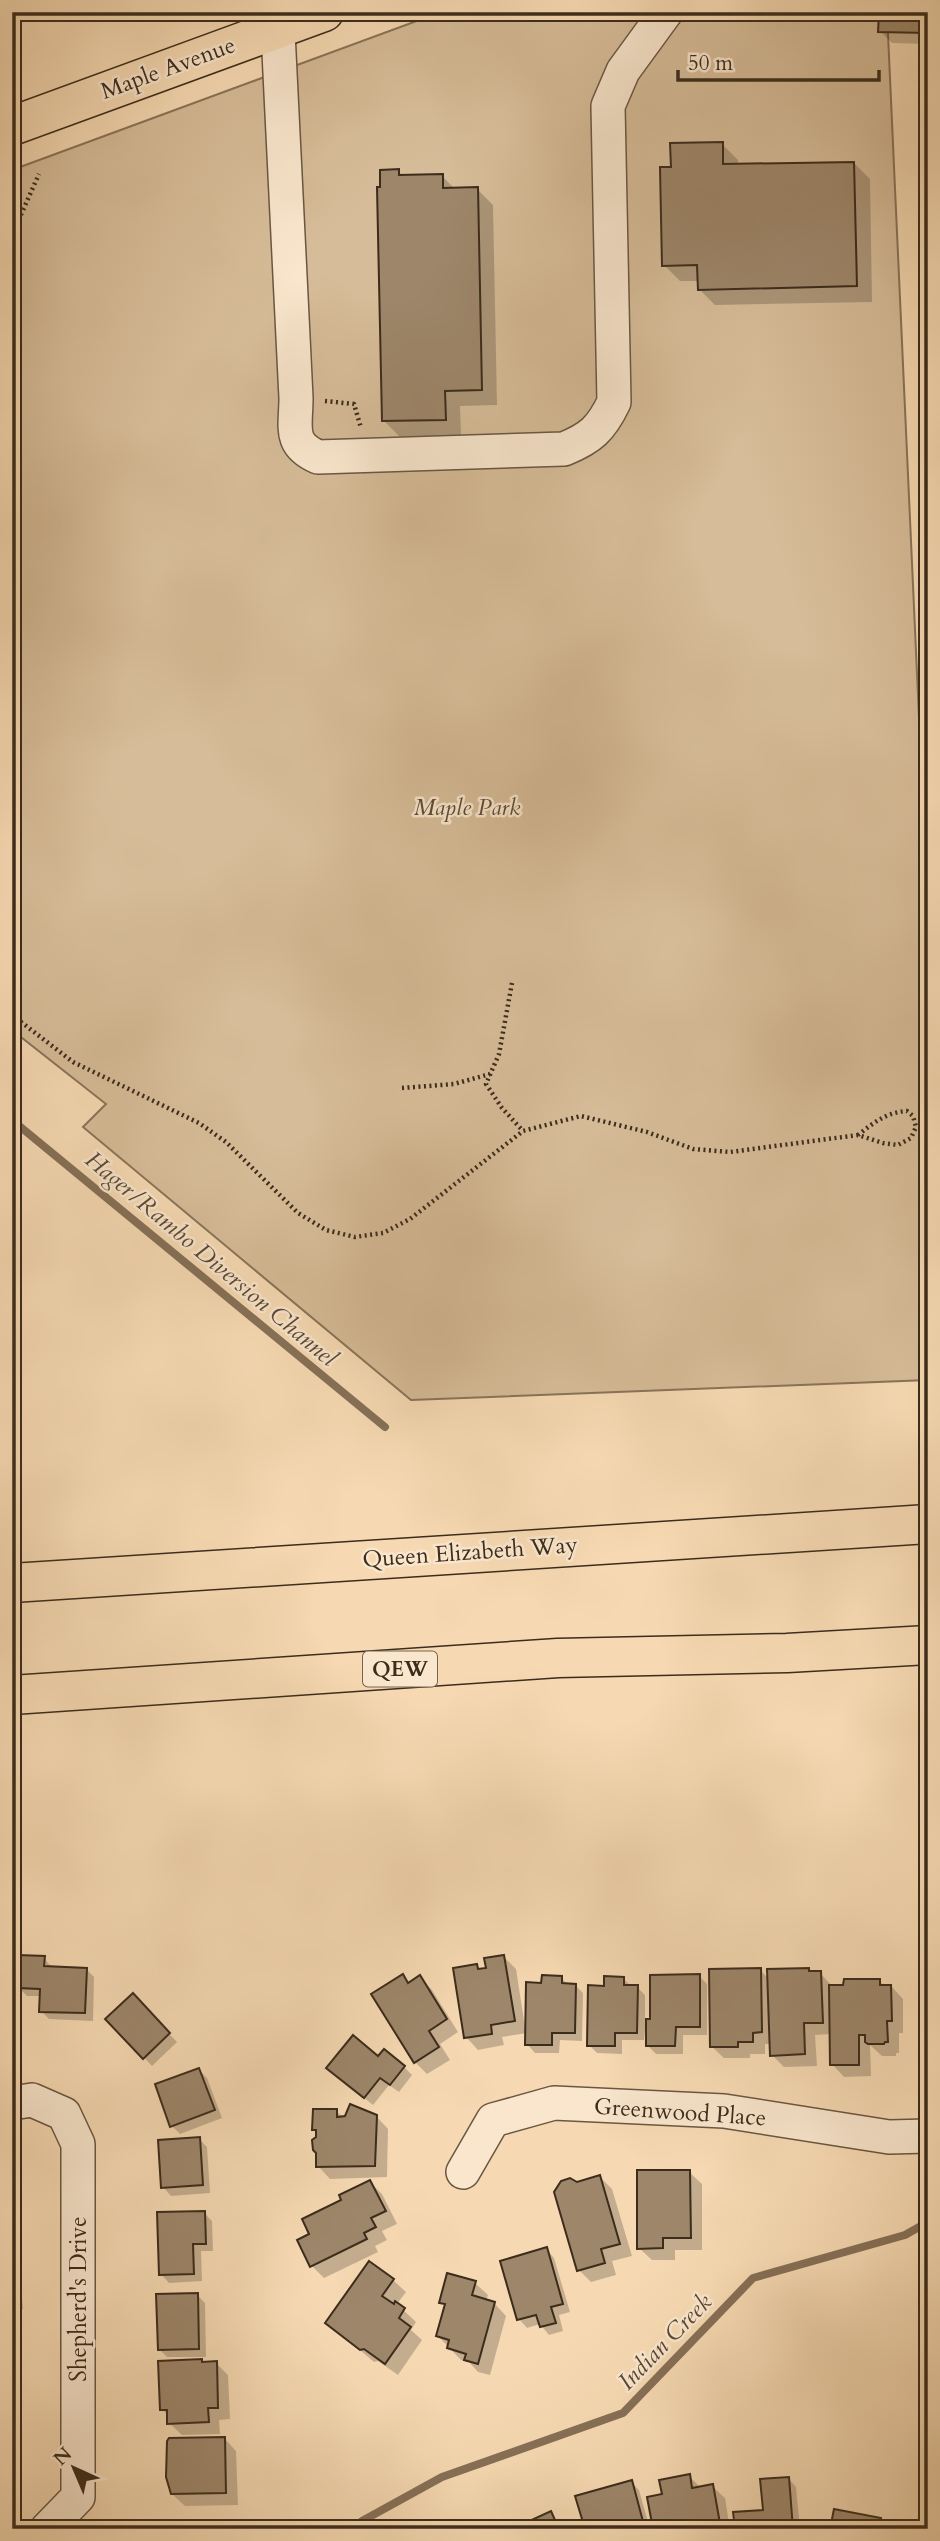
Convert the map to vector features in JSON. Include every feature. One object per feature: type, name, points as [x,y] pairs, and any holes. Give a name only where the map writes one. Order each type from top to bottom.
[{"type":"main road","name":"Maple Avenue","points":[[12,125],[277,20],[324,12]]},
{"type":"main road","name":"Queen Elizabeth Way","points":[[12,1583],[928,1524]]},
{"type":"main road","name":"QEW","points":[[12,1695],[558,1658],[787,1653],[928,1645]]},
{"type":"street","points":[[277,20],[296,438],[303,450],[318,457],[564,449],[589,439],[606,420],[614,402],[608,106],[623,71],[666,12]]},
{"type":"street","name":"Shepherd's Drive","points":[[12,2103],[32,2101],[64,2114],[78,2144],[78,2497],[47,2529]]},
{"type":"street","name":"Greenwood Place","points":[[463,2172],[493,2120],[554,2103],[724,2111],[890,2137],[928,2136]]},
{"type":"path","points":[[12,235],[39,174]]},
{"type":"path","points":[[296,398],[354,404],[366,456]]},
{"type":"path","points":[[512,983],[499,1054],[486,1084],[502,1108],[523,1131]]},
{"type":"path","points":[[12,1015],[74,1062],[208,1130],[226,1142],[298,1213],[326,1230],[355,1237],[383,1233],[410,1220],[523,1131],[581,1116],[648,1132],[693,1149],[730,1152],[858,1135],[898,1145],[911,1138],[916,1127],[913,1116],[907,1111],[896,1111],[858,1135]]},
{"type":"path","points":[[402,1088],[454,1084],[490,1074]]},
{"type":"green space","name":"Maple Park","points":[[441,12],[887,12],[928,916],[928,1380],[411,1400],[83,1127],[106,1104],[12,1030],[12,170]]},
{"type":"building","points":[[879,12],[928,12],[928,33],[878,32]]},
{"type":"building","points":[[723,142],[723,164],[854,162],[857,286],[698,290],[697,265],[662,266],[660,167],[671,167],[670,143]]},
{"type":"building","points":[[399,169],[399,175],[443,174],[443,188],[478,187],[482,390],[445,391],[446,420],[382,421],[377,187],[380,187],[380,170]]},
{"type":"building","points":[[18,1955],[45,1956],[44,1966],[87,1968],[85,2013],[39,2012],[40,1989],[17,1988]]},
{"type":"building","points":[[504,1955],[515,2021],[491,2025],[492,2034],[464,2038],[453,1968],[477,1964],[478,1969],[486,1968],[484,1958]]},
{"type":"building","points":[[761,1968],[762,2032],[753,2033],[753,2042],[738,2042],[738,2047],[710,2047],[709,1969]]},
{"type":"building","points":[[809,1968],[809,1971],[821,1971],[823,2023],[804,2023],[805,2054],[770,2056],[767,1969]]},
{"type":"building","points":[[403,1974],[408,1983],[420,1975],[447,2019],[429,2031],[439,2047],[414,2063],[371,1994]]},
{"type":"building","points":[[700,1974],[700,2027],[676,2027],[675,2046],[646,2046],[646,2019],[650,2019],[650,1975]]},
{"type":"building","points":[[542,1975],[562,1976],[562,1983],[576,1984],[575,2033],[552,2033],[552,2045],[525,2045],[526,1982],[541,1983]]},
{"type":"building","points":[[604,1976],[624,1977],[624,1985],[638,1985],[637,2033],[615,2033],[615,2046],[587,2046],[588,1985],[604,1986]]},
{"type":"building","points":[[844,1979],[880,1979],[880,1985],[891,1985],[892,2021],[887,2021],[888,2042],[868,2044],[865,2042],[865,2035],[859,2035],[859,2065],[830,2065],[829,1985],[843,1985]]},
{"type":"building","points":[[133,1993],[170,2033],[143,2059],[105,2019]]},
{"type":"building","points":[[353,2035],[378,2056],[384,2049],[405,2066],[390,2085],[380,2078],[364,2098],[326,2068]]},
{"type":"building","points":[[199,2068],[215,2110],[170,2127],[155,2084]]},
{"type":"building","points":[[350,2104],[377,2115],[375,2166],[316,2167],[312,2140],[316,2137],[316,2130],[312,2130],[313,2109],[337,2109],[337,2117],[345,2116]]},
{"type":"building","points":[[200,2137],[203,2185],[161,2188],[158,2140]]},
{"type":"building","points":[[637,2170],[690,2170],[691,2238],[663,2238],[663,2248],[637,2249]]},
{"type":"building","points":[[600,2175],[620,2244],[601,2249],[605,2263],[577,2271],[554,2192],[561,2181],[570,2178],[577,2182]]},
{"type":"building","points":[[370,2180],[386,2211],[371,2218],[376,2227],[364,2233],[367,2239],[310,2267],[297,2240],[309,2234],[302,2219],[341,2200],[339,2195]]},
{"type":"building","points":[[205,2211],[206,2244],[193,2244],[194,2274],[159,2275],[157,2212]]},
{"type":"building","points":[[547,2247],[563,2304],[551,2307],[556,2323],[540,2327],[536,2315],[517,2320],[500,2261]]},
{"type":"building","points":[[369,2261],[394,2279],[382,2296],[405,2308],[399,2318],[411,2327],[385,2364],[364,2349],[360,2350],[325,2323]]},
{"type":"building","points":[[447,2273],[476,2281],[472,2295],[495,2302],[478,2364],[464,2360],[466,2354],[447,2348],[449,2340],[436,2336],[445,2304],[439,2303]]},
{"type":"building","points":[[198,2293],[199,2349],[158,2350],[156,2294]]},
{"type":"building","points":[[202,2359],[202,2362],[217,2361],[218,2408],[208,2408],[209,2422],[167,2424],[167,2410],[160,2410],[158,2361]]},
{"type":"building","points":[[225,2437],[226,2493],[171,2494],[166,2477],[169,2438]]},
{"type":"building","points":[[690,2474],[692,2488],[713,2484],[721,2529],[687,2529],[686,2523],[653,2529],[647,2497],[662,2494],[659,2480]]},
{"type":"building","points":[[789,2477],[793,2529],[735,2529],[733,2512],[763,2510],[760,2479]]},
{"type":"building","points":[[632,2480],[645,2529],[585,2529],[575,2496]]},
{"type":"building","points":[[834,2509],[881,2518],[879,2529],[814,2529],[816,2521],[831,2524]]},
{"type":"building","points":[[551,2511],[559,2529],[512,2529]]},
{"type":"waterway","name":"Hager/Rambo Diversion Channel","points":[[12,1120],[385,1427]]},
{"type":"waterway","name":"Indian Creek","points":[[355,2529],[362,2521],[442,2477],[623,2413],[753,2278],[905,2235],[928,2222]]}]
